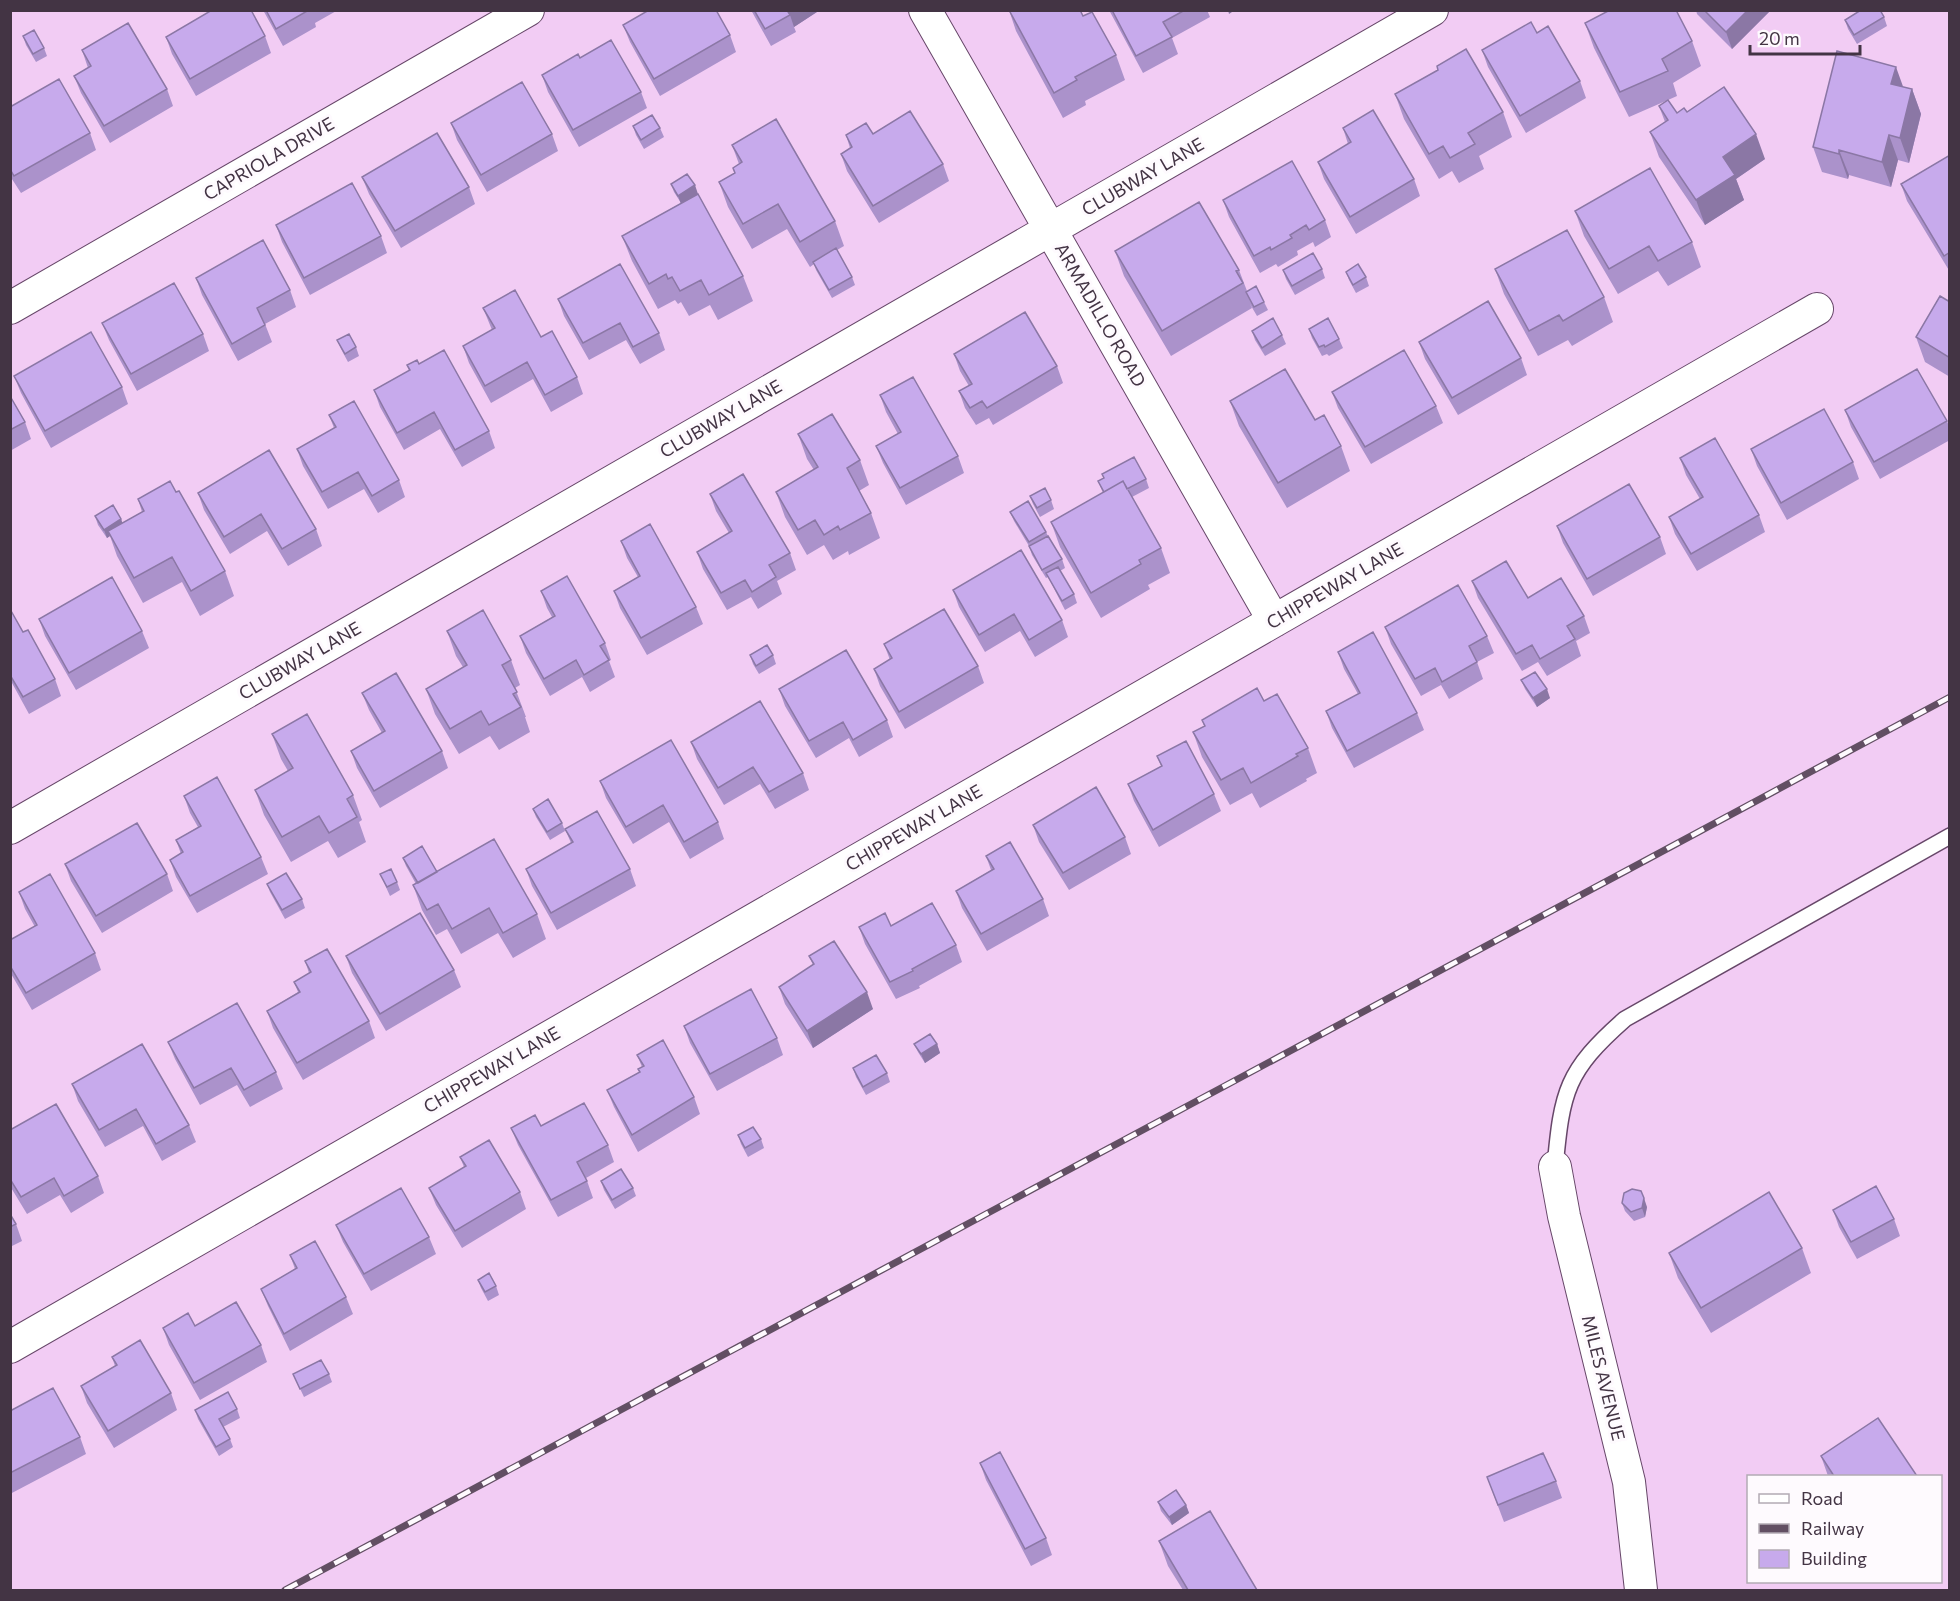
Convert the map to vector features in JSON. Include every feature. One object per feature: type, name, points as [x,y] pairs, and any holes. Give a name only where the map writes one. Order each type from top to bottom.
[{"type":"street","name":"CAPRIOLA DRIVE","points":[[10,308],[528,10]]},
{"type":"street","name":"ARMADILLO ROAD","points":[[925,10],[1274,621]]},
{"type":"street","name":"CLUBWAY LANE","points":[[10,828],[1432,10]]},
{"type":"street","name":"CHIPPEWAY LANE","points":[[10,1347],[1817,309]]},
{"type":"street","name":"MILES AVENUE","points":[[1555,1167],[1563,1216],[1629,1482],[1641,1590]]},
{"type":"lane","points":[[1555,1167],[1559,1119],[1564,1095],[1579,1067],[1596,1045],[1625,1019],[1950,837]]},
{"type":"building","points":[[212,10],[251,10],[265,36],[190,79],[166,37]]},
{"type":"building","points":[[266,10],[309,10],[276,29]]},
{"type":"building","points":[[649,10],[716,10],[730,35],[654,79],[623,25]]},
{"type":"building","points":[[754,10],[787,10],[790,15],[765,29]]},
{"type":"building","points":[[1009,10],[1080,10],[1083,16],[1092,12],[1116,55],[1075,77],[1077,80],[1054,93]]},
{"type":"building","points":[[1112,10],[1185,10],[1163,22],[1172,37],[1136,56]]},
{"type":"building","points":[[1610,10],[1676,10],[1692,41],[1662,59],[1668,71],[1620,92],[1585,23]]},
{"type":"building","points":[[1704,10],[1748,10],[1726,32]]},
{"type":"building","points":[[1861,10],[1880,10],[1884,17],[1854,35],[1845,20]]},
{"type":"building","points":[[1531,22],[1537,33],[1548,26],[1580,81],[1520,116],[1482,50]]},
{"type":"building","points":[[128,23],[167,89],[104,126],[74,76],[91,66],[82,50]]},
{"type":"building","points":[[34,30],[44,48],[33,54],[23,36]]},
{"type":"building","points":[[611,40],[641,92],[573,130],[542,75],[578,54],[580,58]]},
{"type":"building","points":[[1466,49],[1503,112],[1468,133],[1475,144],[1450,158],[1443,146],[1429,154],[1395,94],[1438,70],[1437,66]]},
{"type":"building","points":[[1837,51],[1896,67],[1891,84],[1912,89],[1900,138],[1889,135],[1882,162],[1839,150],[1839,154],[1813,147]]},
{"type":"building","points":[[59,79],[90,133],[14,176],[10,169],[10,107]]},
{"type":"building","points":[[522,82],[552,134],[481,175],[451,123]]},
{"type":"building","points":[[1724,87],[1756,134],[1723,157],[1735,175],[1696,200],[1650,132],[1668,120],[1659,106],[1668,100],[1677,113],[1684,108],[1687,112]]},
{"type":"building","points":[[1373,110],[1414,179],[1350,217],[1318,162],[1351,142],[1343,128]]},
{"type":"building","points":[[910,111],[943,164],[873,206],[841,154],[852,147],[846,135],[866,123],[873,134]]},
{"type":"building","points":[[652,115],[660,128],[641,140],[633,126]]},
{"type":"building","points":[[776,119],[835,221],[800,242],[778,204],[743,224],[719,182],[735,173],[733,168],[742,162],[732,145]]},
{"type":"building","points":[[437,133],[469,187],[395,231],[362,177]]},
{"type":"building","points":[[1950,155],[1950,252],[1944,256],[1901,184]]},
{"type":"building","points":[[1292,161],[1325,220],[1309,230],[1306,225],[1290,235],[1292,238],[1271,250],[1270,247],[1254,256],[1223,200]]},
{"type":"building","points":[[1650,168],[1692,242],[1658,261],[1649,246],[1609,269],[1575,211]]},
{"type":"building","points":[[687,174],[695,185],[678,196],[671,184]]},
{"type":"building","points":[[352,183],[381,236],[304,278],[276,225]]},
{"type":"building","points":[[698,194],[743,276],[709,295],[701,280],[680,291],[672,277],[668,279],[666,274],[649,284],[622,236]]},
{"type":"building","points":[[1199,202],[1239,270],[1236,271],[1243,283],[1162,331],[1115,251]]},
{"type":"building","points":[[1567,230],[1604,297],[1563,321],[1559,315],[1529,331],[1495,269]]},
{"type":"building","points":[[263,240],[290,290],[257,308],[265,325],[232,344],[196,278]]},
{"type":"building","points":[[836,248],[852,277],[829,290],[813,262]]},
{"type":"building","points":[[1313,253],[1322,269],[1292,286],[1283,270]]},
{"type":"building","points":[[620,264],[659,333],[633,347],[620,323],[583,343],[558,299]]},
{"type":"building","points":[[1358,264],[1366,277],[1353,285],[1346,272]]},
{"type":"building","points":[[174,283],[203,334],[131,374],[102,323]]},
{"type":"building","points":[[1256,286],[1264,302],[1254,307],[1246,292]]},
{"type":"building","points":[[515,290],[541,337],[552,331],[577,377],[545,395],[527,362],[485,386],[463,346],[495,328],[483,308]]},
{"type":"building","points":[[1940,296],[1950,302],[1950,358],[1916,337]]},
{"type":"building","points":[[1488,301],[1521,358],[1452,398],[1419,342]]},
{"type":"building","points":[[1025,312],[1057,366],[987,408],[982,401],[970,408],[959,391],[972,384],[954,354]]},
{"type":"building","points":[[1273,318],[1282,335],[1262,348],[1252,331]]},
{"type":"building","points":[[1328,318],[1339,339],[1325,347],[1324,345],[1319,347],[1309,329]]},
{"type":"building","points":[[91,332],[122,387],[45,431],[14,376]]},
{"type":"building","points":[[349,334],[356,347],[345,354],[337,340]]},
{"type":"building","points":[[444,350],[489,431],[455,450],[434,412],[397,433],[374,390],[410,370],[407,365],[417,360],[419,364]]},
{"type":"building","points":[[1404,350],[1436,406],[1365,447],[1332,392]]},
{"type":"building","points":[[1285,369],[1315,420],[1324,415],[1341,446],[1278,483],[1230,401]]},
{"type":"building","points":[[1917,369],[1947,421],[1874,462],[1845,410]]},
{"type":"building","points":[[913,377],[958,456],[900,488],[876,446],[901,432],[880,395]]},
{"type":"building","points":[[10,396],[25,422],[10,430]]},
{"type":"building","points":[[354,401],[399,480],[372,496],[358,472],[322,492],[297,449],[336,427],[329,415]]},
{"type":"building","points":[[1824,409],[1853,462],[1781,503],[1751,449]]},
{"type":"building","points":[[832,414],[860,460],[847,468],[871,513],[840,530],[838,526],[824,535],[815,520],[798,530],[776,492],[818,467],[798,434]]},
{"type":"building","points":[[1715,438],[1759,515],[1691,554],[1669,517],[1703,497],[1680,458]]},
{"type":"building","points":[[269,450],[316,529],[282,549],[261,514],[224,537],[198,493]]},
{"type":"building","points":[[1134,457],[1146,479],[1127,489],[1123,481],[1104,492],[1098,481],[1104,478],[1102,474]]},
{"type":"building","points":[[743,474],[790,553],[769,565],[776,577],[752,592],[745,580],[721,593],[697,552],[732,531],[710,494]]},
{"type":"building","points":[[170,481],[176,492],[179,491],[225,571],[191,591],[172,557],[134,578],[108,531],[144,511],[138,499]]},
{"type":"building","points":[[1123,481],[1161,548],[1139,560],[1141,564],[1091,593],[1051,522]]},
{"type":"building","points":[[1629,484],[1660,537],[1587,579],[1557,526]]},
{"type":"building","points":[[1045,488],[1051,500],[1037,508],[1030,496]]},
{"type":"building","points":[[1028,501],[1046,532],[1029,542],[1010,512]]},
{"type":"building","points":[[113,505],[121,519],[104,530],[95,516]]},
{"type":"building","points":[[650,524],[696,607],[641,638],[614,591],[640,576],[621,541]]},
{"type":"building","points":[[1048,536],[1062,559],[1042,570],[1029,546]]},
{"type":"building","points":[[1021,550],[1062,620],[1029,640],[1014,614],[979,635],[953,590]]},
{"type":"building","points":[[1506,561],[1528,598],[1561,578],[1584,616],[1567,626],[1575,639],[1540,659],[1532,645],[1516,654],[1472,581]]},
{"type":"building","points":[[1058,567],[1074,594],[1062,601],[1046,573]]},
{"type":"building","points":[[567,576],[605,643],[600,646],[609,660],[584,675],[576,660],[544,679],[520,636],[555,616],[541,591]]},
{"type":"building","points":[[112,577],[142,631],[69,673],[39,619]]},
{"type":"building","points":[[1458,585],[1487,636],[1469,646],[1477,662],[1442,682],[1435,668],[1415,679],[1385,627]]},
{"type":"building","points":[[10,609],[23,632],[28,630],[55,679],[23,697],[10,675]]},
{"type":"building","points":[[944,609],[978,666],[899,712],[874,669],[892,658],[884,644]]},
{"type":"building","points":[[483,610],[511,660],[502,665],[517,692],[513,694],[521,707],[489,725],[481,711],[450,729],[426,689],[467,665],[447,631]]},
{"type":"building","points":[[1373,632],[1417,713],[1347,751],[1326,711],[1360,693],[1338,652]]},
{"type":"building","points":[[767,645],[773,655],[756,666],[750,655]]},
{"type":"building","points":[[846,650],[887,720],[853,740],[843,722],[809,741],[779,689]]},
{"type":"building","points":[[1535,672],[1547,689],[1533,698],[1521,680]]},
{"type":"building","points":[[396,673],[442,751],[374,791],[351,751],[385,731],[362,693]]},
{"type":"building","points":[[1257,688],[1264,701],[1277,694],[1308,748],[1251,783],[1243,768],[1221,780],[1193,732],[1205,726],[1202,720]]},
{"type":"building","points":[[760,701],[803,773],[769,792],[753,767],[718,788],[691,742]]},
{"type":"building","points":[[307,714],[353,795],[347,799],[357,817],[329,833],[319,816],[282,837],[255,790],[293,768],[272,734]]},
{"type":"building","points":[[671,740],[718,822],[684,842],[663,805],[626,827],[600,781]]},
{"type":"building","points":[[1186,741],[1214,794],[1153,830],[1128,784],[1162,766],[1157,756]]},
{"type":"building","points":[[217,777],[261,857],[190,896],[170,860],[183,852],[176,840],[201,826],[184,796]]},
{"type":"building","points":[[1096,787],[1125,837],[1063,873],[1033,825]]},
{"type":"building","points":[[548,799],[562,823],[547,832],[533,809]]},
{"type":"building","points":[[597,811],[630,869],[551,913],[526,869],[573,842],[565,829]]},
{"type":"building","points":[[137,823],[167,874],[96,916],[65,864]]},
{"type":"building","points":[[494,839],[537,914],[503,933],[489,908],[452,929],[438,904],[427,910],[413,885]]},
{"type":"building","points":[[1010,842],[1043,899],[981,934],[956,891],[994,869],[986,856]]},
{"type":"building","points":[[422,846],[437,872],[418,883],[403,858]]},
{"type":"building","points":[[391,869],[397,882],[387,887],[380,874]]},
{"type":"building","points":[[286,873],[302,899],[282,910],[267,884]]},
{"type":"building","points":[[50,874],[95,953],[26,993],[10,966],[10,940],[37,925],[19,892]]},
{"type":"building","points":[[932,903],[956,945],[890,982],[859,927],[885,913],[891,926]]},
{"type":"building","points":[[420,913],[454,970],[380,1014],[346,956]]},
{"type":"building","points":[[834,941],[867,992],[807,1031],[779,987],[814,964],[809,956]]},
{"type":"building","points":[[327,949],[369,1021],[297,1063],[267,1011],[300,992],[294,982],[311,972],[305,961]]},
{"type":"building","points":[[751,989],[777,1038],[710,1074],[684,1026]]},
{"type":"building","points":[[237,1003],[276,1072],[244,1090],[231,1068],[194,1088],[168,1042]]},
{"type":"building","points":[[930,1034],[937,1044],[921,1054],[914,1044]]},
{"type":"building","points":[[663,1040],[694,1097],[632,1135],[607,1090],[640,1072],[638,1069],[644,1066],[637,1055]]},
{"type":"building","points":[[142,1044],[189,1125],[156,1144],[136,1109],[99,1130],[72,1084]]},
{"type":"building","points":[[876,1055],[887,1073],[863,1087],[853,1068]]},
{"type":"building","points":[[584,1103],[608,1145],[577,1162],[587,1181],[551,1200],[511,1128],[535,1115],[541,1126]]},
{"type":"building","points":[[56,1104],[98,1176],[64,1196],[54,1178],[21,1197],[10,1179],[10,1130]]},
{"type":"building","points":[[753,1127],[761,1139],[745,1148],[738,1135]]},
{"type":"building","points":[[489,1140],[520,1192],[455,1231],[429,1188],[466,1166],[460,1157]]},
{"type":"building","points":[[621,1169],[633,1188],[612,1200],[601,1181]]},
{"type":"building","points":[[1876,1186],[1894,1219],[1851,1242],[1833,1210]]},
{"type":"building","points":[[401,1188],[429,1237],[364,1274],[336,1225]]},
{"type":"building","points":[[1632,1189],[1641,1191],[1644,1198],[1642,1208],[1631,1212],[1622,1203],[1624,1193]]},
{"type":"building","points":[[1769,1192],[1802,1248],[1701,1308],[1669,1253]]},
{"type":"building","points":[[10,1214],[16,1224],[10,1227]]},
{"type":"building","points":[[315,1241],[346,1297],[284,1334],[261,1289],[297,1268],[290,1255]]},
{"type":"building","points":[[489,1273],[496,1286],[485,1292],[478,1280]]},
{"type":"building","points":[[236,1302],[261,1345],[194,1383],[163,1328],[188,1313],[195,1326]]},
{"type":"building","points":[[140,1340],[171,1393],[108,1431],[81,1386],[117,1365],[112,1357]]},
{"type":"building","points":[[321,1360],[329,1374],[300,1389],[293,1374]]},
{"type":"building","points":[[53,1388],[80,1437],[10,1473],[10,1411]]},
{"type":"building","points":[[228,1392],[237,1409],[219,1419],[230,1439],[216,1447],[195,1410]]},
{"type":"building","points":[[1878,1418],[1916,1475],[1833,1475],[1821,1456]]},
{"type":"building","points":[[1000,1452],[1046,1538],[1025,1549],[980,1463]]},
{"type":"building","points":[[1543,1453],[1556,1481],[1498,1505],[1487,1477]]},
{"type":"building","points":[[1176,1490],[1186,1505],[1169,1517],[1158,1502]]},
{"type":"building","points":[[1210,1511],[1257,1590],[1188,1590],[1159,1541]]},
{"type":"railway","points":[[285,1590],[1950,697]]}]
